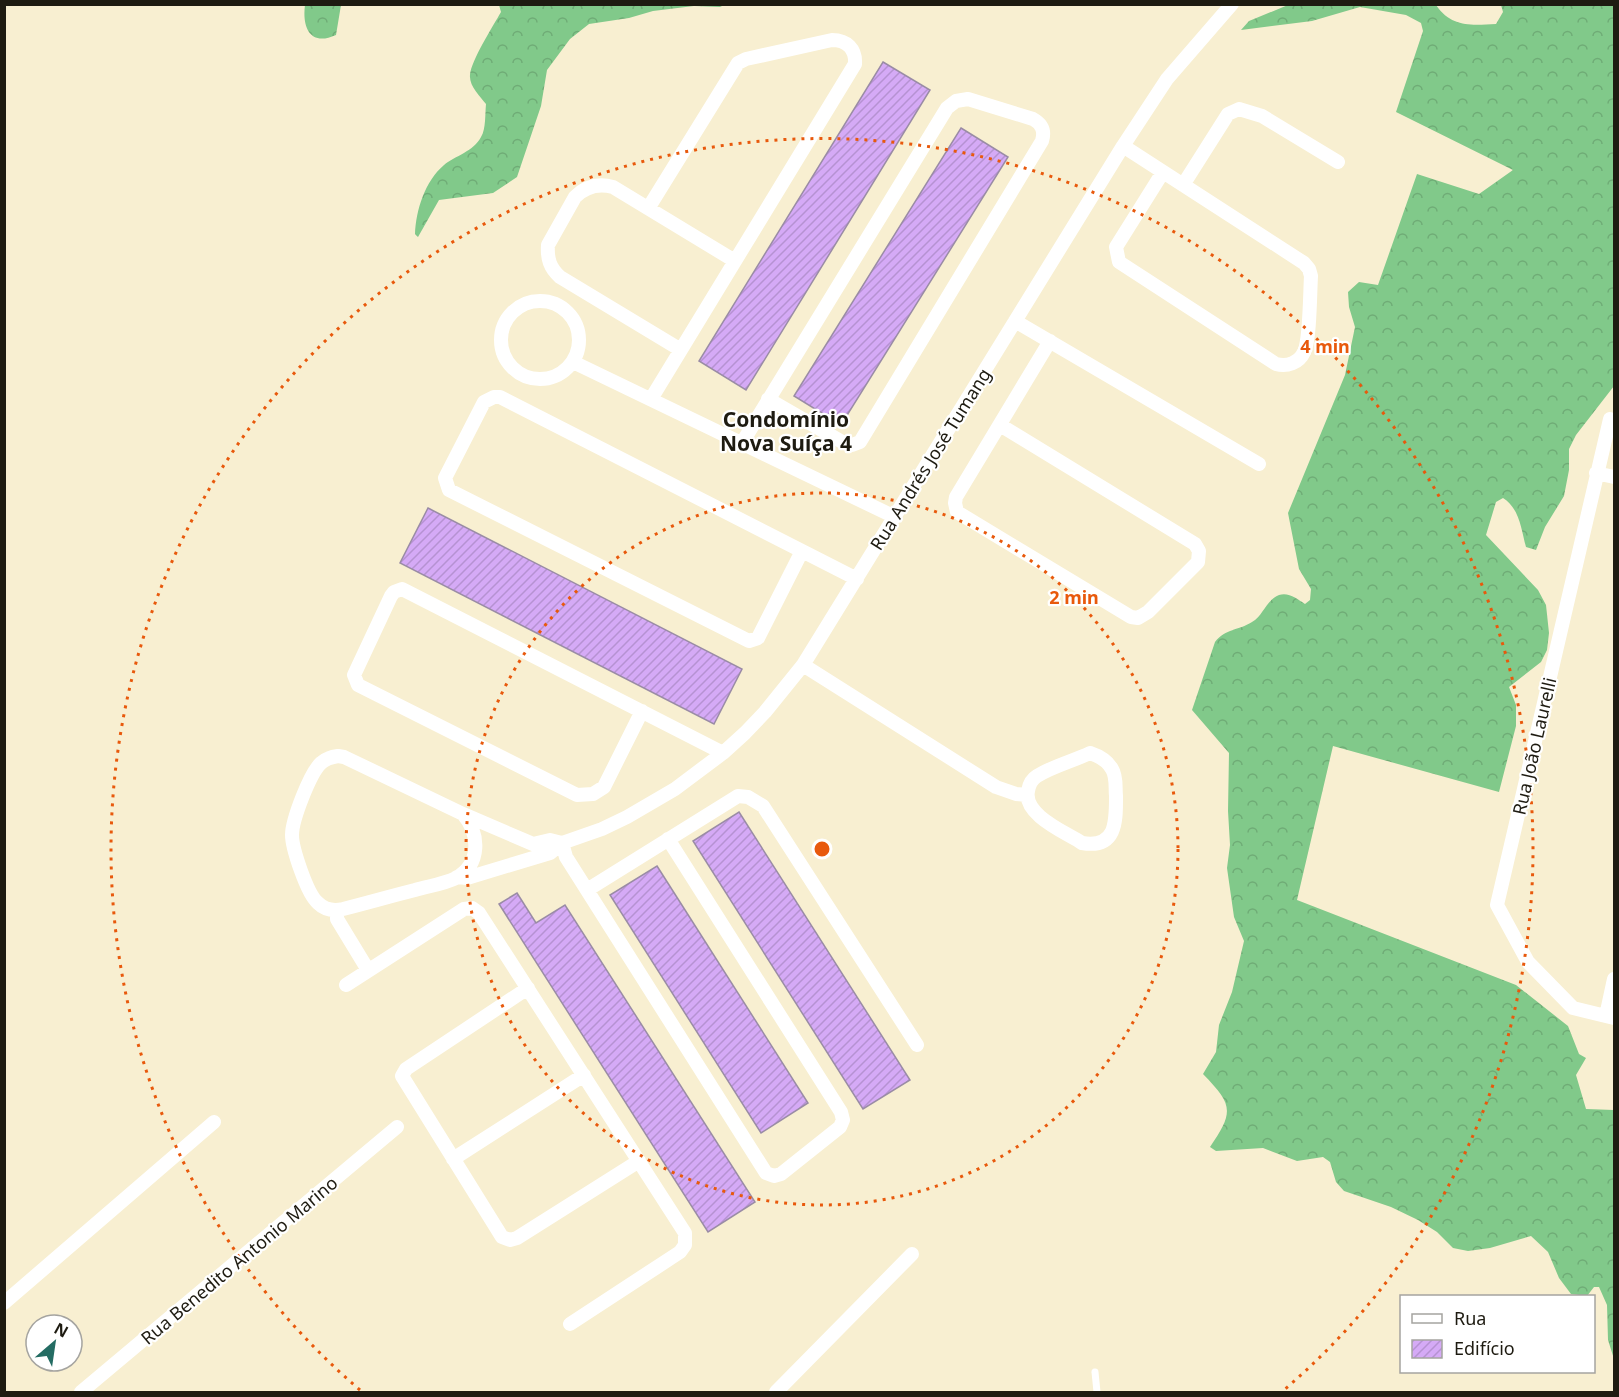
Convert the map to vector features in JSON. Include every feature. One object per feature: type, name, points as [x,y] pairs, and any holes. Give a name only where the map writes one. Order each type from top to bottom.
[{"type":"street","name":"Rua Andrés José Tumang","points":[[562,843],[602,829],[652,804],[675,789],[723,753],[765,711],[803,665],[1123,146],[1167,79],[1232,4]]},
{"type":"street","points":[[649,207],[738,63],[746,58],[832,40],[847,43],[854,52],[855,64],[651,399]]},
{"type":"street","points":[[742,443],[768,399],[947,108],[956,101],[968,99],[1033,119],[1040,124],[1043,132],[1042,141],[860,442],[852,445],[844,444],[768,399]]},
{"type":"street","points":[[1184,185],[1228,114],[1233,110],[1244,110],[1262,116],[1338,162]]},
{"type":"street","points":[[1123,146],[1304,263],[1309,269],[1311,276],[1306,348],[1296,362],[1286,365],[1276,364],[1119,262],[1116,247],[1162,172]]},
{"type":"street","points":[[681,350],[560,277],[551,267],[548,245],[575,197],[586,188],[600,184],[613,187],[735,261]]},
{"type":"street","points":[[529,302],[557,304],[572,317],[576,325],[579,344],[573,362],[567,369],[551,378],[541,380],[523,376],[508,363],[501,346],[502,327],[506,319],[520,306],[529,302]]},
{"type":"street","points":[[1016,321],[1259,464]]},
{"type":"street","points":[[1000,425],[1195,544],[1199,551],[1198,562],[1148,612],[1138,618],[1131,617],[960,515],[956,508],[956,497],[1050,341]]},
{"type":"street","points":[[573,362],[895,517]]},
{"type":"street","points":[[802,551],[758,638],[749,641],[449,490],[445,478],[484,402],[500,397],[857,579]]},
{"type":"street","name":"Rua João Laurelli","points":[[1610,419],[1497,905],[1528,962],[1565,1001],[1573,1008],[1610,1017]]},
{"type":"street","points":[[1596,473],[1614,477]]},
{"type":"street","points":[[642,711],[607,782],[593,794],[577,795],[358,685],[354,675],[394,592],[402,589],[642,711],[723,753]]},
{"type":"street","points":[[803,665],[996,787],[1027,795]]},
{"type":"street","points":[[1090,753],[1099,756],[1106,760],[1115,775],[1116,822],[1114,830],[1096,844],[1083,843],[1036,814],[1028,802],[1027,795],[1028,788],[1036,776],[1090,753]]},
{"type":"street","points":[[338,756],[533,844],[550,840],[562,843],[550,852],[467,878],[457,878],[337,910],[324,908],[315,901],[292,845],[294,817],[318,766],[326,759],[338,756]]},
{"type":"street","points":[[587,890],[738,796],[748,797],[763,807],[917,1045]]},
{"type":"street","points":[[457,878],[472,862],[476,851],[474,831],[463,814]]},
{"type":"street","points":[[562,843],[566,857],[766,1173],[774,1176],[781,1174],[840,1127],[843,1120],[841,1112],[669,839]]},
{"type":"street","points":[[346,985],[464,909],[472,908],[479,913],[686,1233],[685,1245],[680,1252],[570,1324]]},
{"type":"street","points":[[337,910],[337,919],[369,970]]},
{"type":"street","points":[[1610,1017],[1614,979]]},
{"type":"street","points":[[528,988],[406,1069],[402,1078],[502,1237],[510,1240],[517,1238],[639,1161]]},
{"type":"street","points":[[453,1159],[584,1075]]},
{"type":"street","points":[[4,1303],[214,1122]]},
{"type":"street","name":"Rua Benedito Antonio Marino","points":[[81,1392],[397,1126]]},
{"type":"street","points":[[776,1392],[912,1254]]},
{"type":"lane","points":[[1095,1372],[1097,1392]]},
{"type":"green space","points":[[305,5],[341,5],[336,35],[327,38],[314,37],[305,21]]},
{"type":"green space","points":[[499,5],[724,5],[653,11],[629,18],[589,24],[570,39],[547,70],[541,106],[517,177],[493,193],[439,200],[418,237],[415,234],[417,215],[432,179],[444,165],[474,146],[483,134],[486,104],[473,87],[470,75],[478,53],[501,12]]},
{"type":"green space","points":[[1288,5],[1436,5],[1455,21],[1478,25],[1496,24],[1503,12],[1501,5],[1614,5],[1614,386],[1576,435],[1569,449],[1569,470],[1564,496],[1545,527],[1536,550],[1526,547],[1516,514],[1503,498],[1496,502],[1486,535],[1538,590],[1546,605],[1549,633],[1547,650],[1541,662],[1509,687],[1516,705],[1516,726],[1499,792],[1333,746],[1297,900],[1516,985],[1568,1026],[1579,1054],[1586,1058],[1576,1075],[1586,1109],[1614,1110],[1614,1359],[1608,1340],[1607,1305],[1599,1287],[1594,1287],[1588,1295],[1571,1294],[1559,1278],[1548,1252],[1531,1236],[1490,1248],[1468,1251],[1453,1248],[1437,1232],[1418,1220],[1391,1207],[1344,1191],[1336,1182],[1330,1162],[1323,1157],[1297,1161],[1263,1148],[1216,1151],[1210,1147],[1224,1125],[1227,1108],[1220,1093],[1203,1074],[1216,1052],[1219,1025],[1232,992],[1244,941],[1234,917],[1227,868],[1230,845],[1229,753],[1192,710],[1215,642],[1219,637],[1256,619],[1271,600],[1279,595],[1290,595],[1305,604],[1310,600],[1311,589],[1299,569],[1288,513],[1345,375],[1355,327],[1349,307],[1348,292],[1359,282],[1378,285],[1417,174],[1479,194],[1513,170],[1396,112],[1423,31],[1421,23],[1406,15],[1360,7],[1312,21],[1241,30],[1249,21]]},
{"type":"building","points":[[883,62],[930,90],[746,390],[699,361]]},
{"type":"building","points":[[961,128],[1008,157],[841,425],[794,396]]},
{"type":"building","points":[[428,508],[742,669],[714,724],[400,563]]},
{"type":"building","points":[[739,812],[910,1080],[863,1109],[693,841]]},
{"type":"building","points":[[657,866],[808,1103],[761,1133],[610,895]]},
{"type":"building","points":[[517,893],[536,923],[565,905],[755,1202],[708,1232],[499,904]]},
{"type":"district","name":"Condomínio Nova Suíça 4","points":[[786,431]]}]
